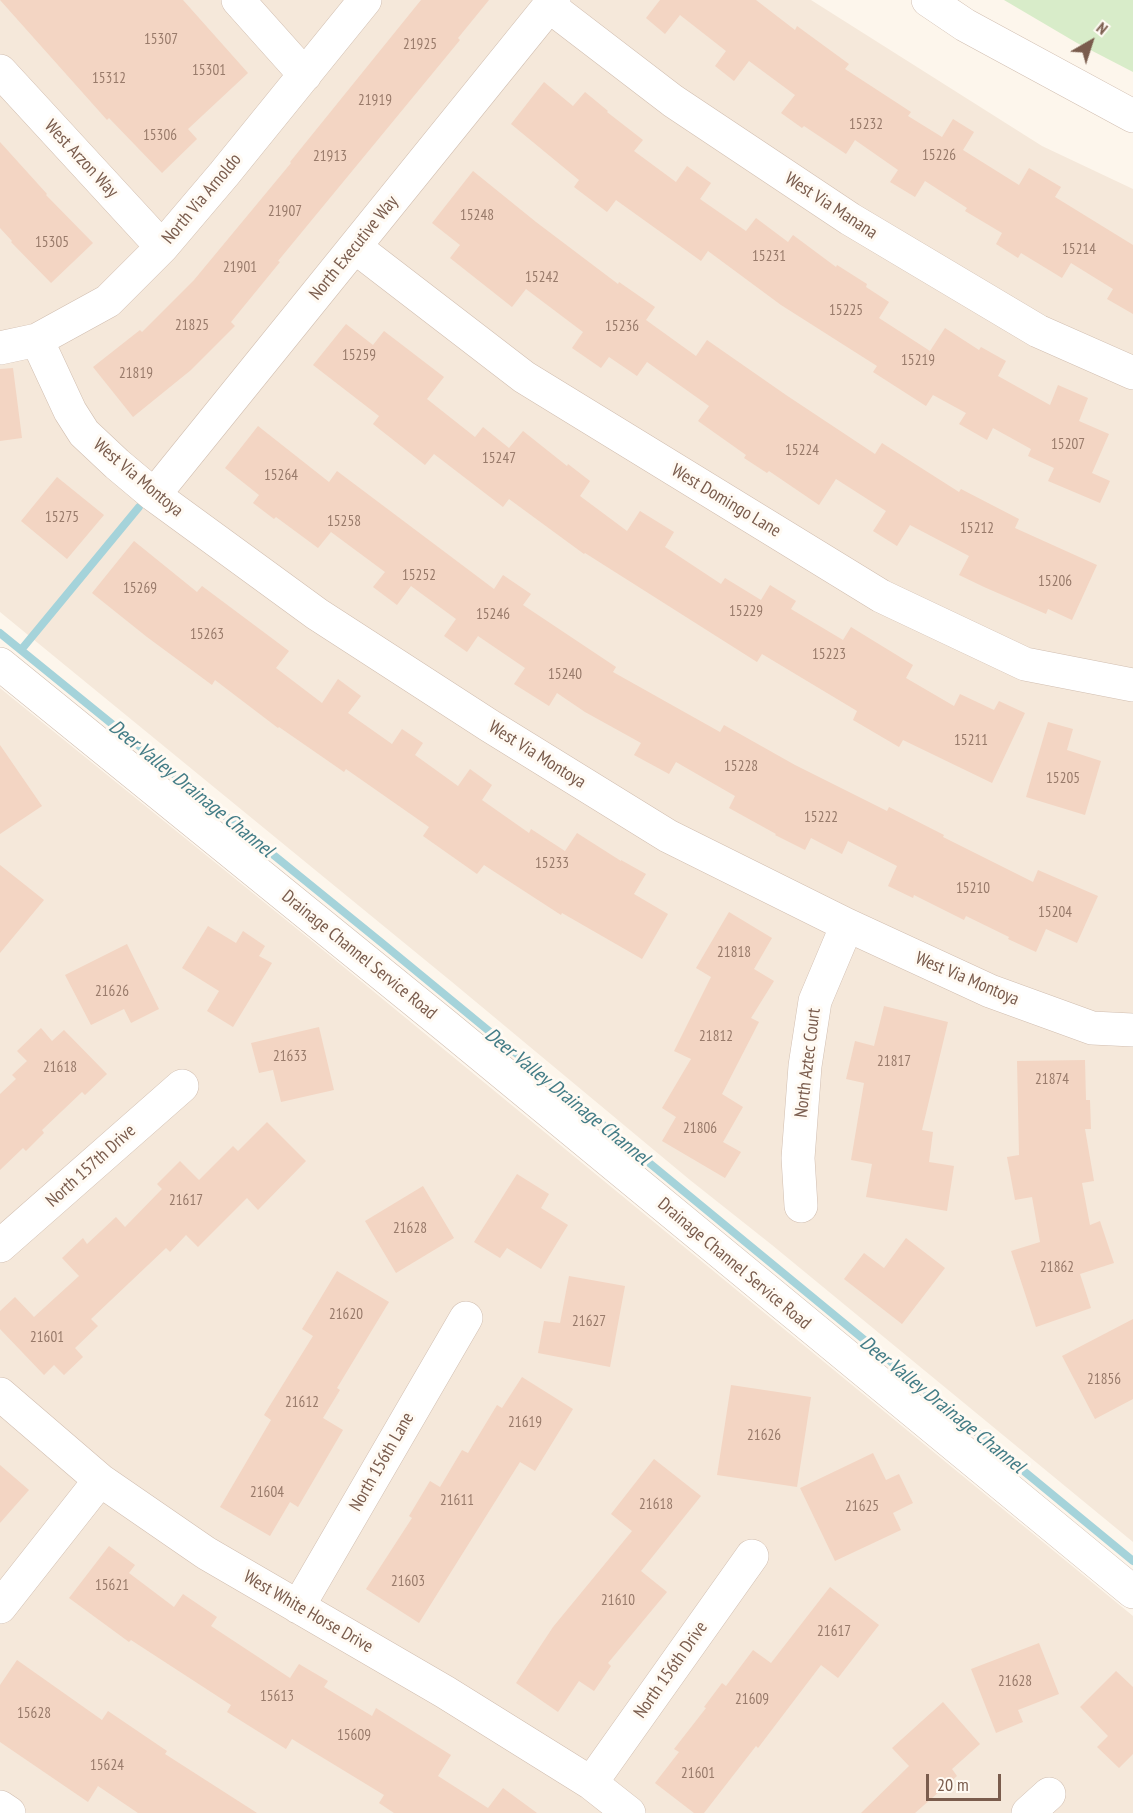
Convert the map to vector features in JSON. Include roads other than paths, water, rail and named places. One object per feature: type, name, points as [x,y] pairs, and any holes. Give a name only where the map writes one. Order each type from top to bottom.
[{"type":"street","points":[[238,0],[305,75]]},
{"type":"street","name":"North Via Arnoldo","points":[[0,348],[37,340],[108,301],[162,247],[365,0]]},
{"type":"street","points":[[928,0],[965,25],[1133,116]]},
{"type":"street","name":"North Executive Way","points":[[154,495],[551,3]]},
{"type":"street","name":"West Via Manana","points":[[551,3],[673,101],[850,219],[1038,331],[1133,374]]},
{"type":"street","name":"West Arzon Way","points":[[0,71],[162,247]]},
{"type":"street","name":"West Domingo Lane","points":[[355,247],[524,377],[881,596],[1025,664],[1133,685]]},
{"type":"street","name":"West Via Montoya","points":[[37,340],[70,411],[84,433],[117,464],[154,495],[317,614],[490,726],[668,836],[847,926],[1000,995],[1092,1028],[1132,1030]]},
{"type":"street","name":"Drainage Channel Service Road","points":[[0,664],[456,1034],[1133,1592]]},
{"type":"street","name":"North Aztec Court","points":[[801,1206],[798,1158],[805,1066],[815,1001],[847,926]]},
{"type":"street","points":[[1133,1024],[1133,1039]]},
{"type":"street","name":"North 157th Drive","points":[[0,1246],[182,1086]]},
{"type":"street","name":"North 156th Lane","points":[[298,1607],[466,1318]]},
{"type":"street","name":"West White Horse Drive","points":[[0,1394],[100,1480],[206,1553],[445,1692],[591,1783],[628,1813]]},
{"type":"street","points":[[0,1607],[100,1480]]},
{"type":"street","name":"North 156th Drive","points":[[591,1783],[752,1556]]},
{"type":"street","points":[[0,1807],[9,1813]]},
{"type":"waterway","points":[[21,650],[139,507]]},
{"type":"waterway","name":"Deer Valley Drainage Channel","points":[[0,633],[382,943],[1133,1561]]}]
